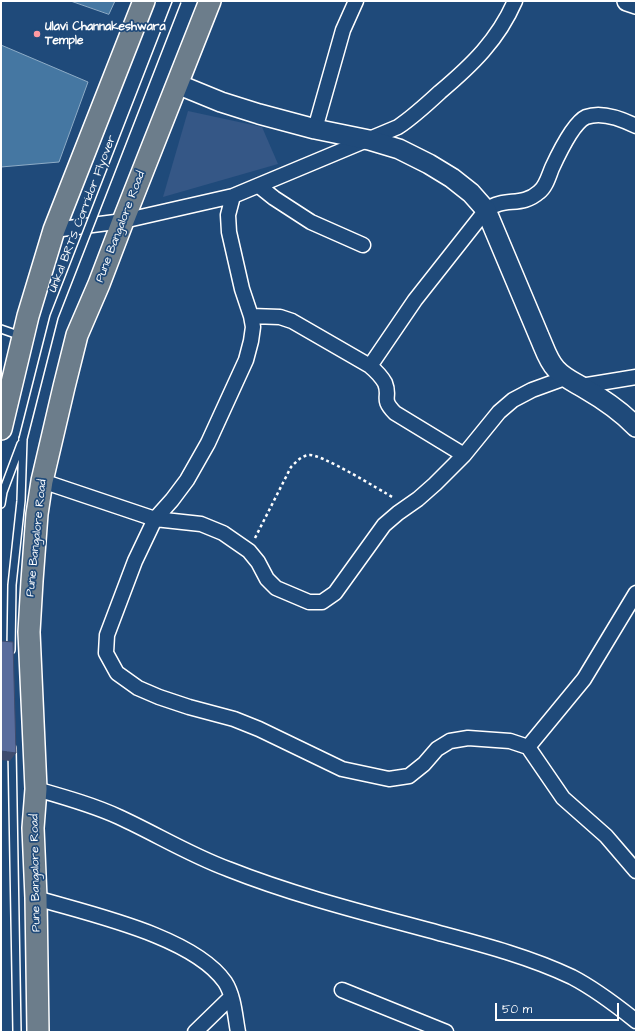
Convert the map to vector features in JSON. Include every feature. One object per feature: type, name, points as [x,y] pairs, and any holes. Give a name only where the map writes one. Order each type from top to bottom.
[{"type":"main road","points":[[1,429],[23,337],[42,267],[54,230],[144,1]]},
{"type":"main road","name":"Pune Bangalore Road","points":[[38,1032],[36,898],[33,828],[36,790],[30,632],[37,514],[42,481],[77,335],[99,284],[176,84],[210,1]]},
{"type":"street","points":[[315,129],[344,30],[356,1]]},
{"type":"street","points":[[54,230],[123,221],[233,196],[398,127],[415,115],[472,64],[489,45],[507,18],[515,1]]},
{"type":"street","points":[[627,1],[636,4]]},
{"type":"street","points":[[176,84],[221,102],[259,114],[315,129],[369,140],[399,150],[429,164],[452,178],[471,193],[486,210],[548,357],[555,368],[573,382],[600,397],[625,415],[636,427]]},
{"type":"street","points":[[370,366],[415,300],[486,210],[492,205],[500,202],[525,201],[533,197],[541,190],[569,136],[576,126],[585,118],[602,115],[617,118],[636,126]]},
{"type":"street","points":[[259,186],[274,198],[311,222],[363,245]]},
{"type":"street","points":[[233,196],[228,215],[229,232],[242,289],[253,327],[246,360],[208,443],[187,480],[155,519],[135,561],[106,635],[106,653],[118,673],[138,688],[189,707],[234,719],[259,729],[342,769],[389,779],[409,776],[424,764],[437,749],[450,741],[468,738],[510,741],[528,747],[562,798],[606,836],[636,872]]},
{"type":"street","points":[[251,316],[280,317],[292,321],[370,366],[380,375],[383,380],[387,393],[386,401],[388,406],[395,413],[464,455]]},
{"type":"street","points":[[42,481],[155,519],[201,524],[223,533],[249,551],[276,588],[309,602],[322,602],[335,593],[384,525],[435,484],[464,455],[499,412],[513,400],[532,390],[573,382],[636,377]]},
{"type":"street","points":[[528,747],[584,679],[636,593]]},
{"type":"street","points":[[36,790],[80,802],[119,817],[227,869],[301,894],[479,944],[531,961],[572,977],[607,998],[636,1021]]},
{"type":"street","points":[[36,898],[144,931],[167,941],[211,966],[225,983],[231,996],[238,1032]]},
{"type":"street","points":[[342,990],[446,1032]]},
{"type":"street","points":[[195,1032],[231,996]]},
{"type":"lane","name":"Unkal BRTS Corridor Flyover","points":[[23,439],[54,317],[176,1]]},
{"type":"lane","points":[[1,329],[23,337]]},
{"type":"lane","points":[[1,504],[3,492],[23,439]]},
{"type":"lane","points":[[11,658],[12,585],[21,501],[23,439]]},
{"type":"lane","points":[[12,741],[17,1032]]},
{"type":"path","points":[[249,551],[291,467],[300,458],[310,454],[326,460],[408,506]]},
{"type":"shaded area","points":[[71,1],[115,1],[109,14]]},
{"type":"shaded area","points":[[1,45],[88,82],[59,162],[1,167]]},
{"type":"shaded area","points":[[188,111],[262,127],[278,164],[163,197]]},
{"type":"building","points":[[1,641],[13,642],[16,753],[1,751]]},
{"type":"place","name":"Ulavi Channakeshwara Temple","points":[[37,34]]}]
